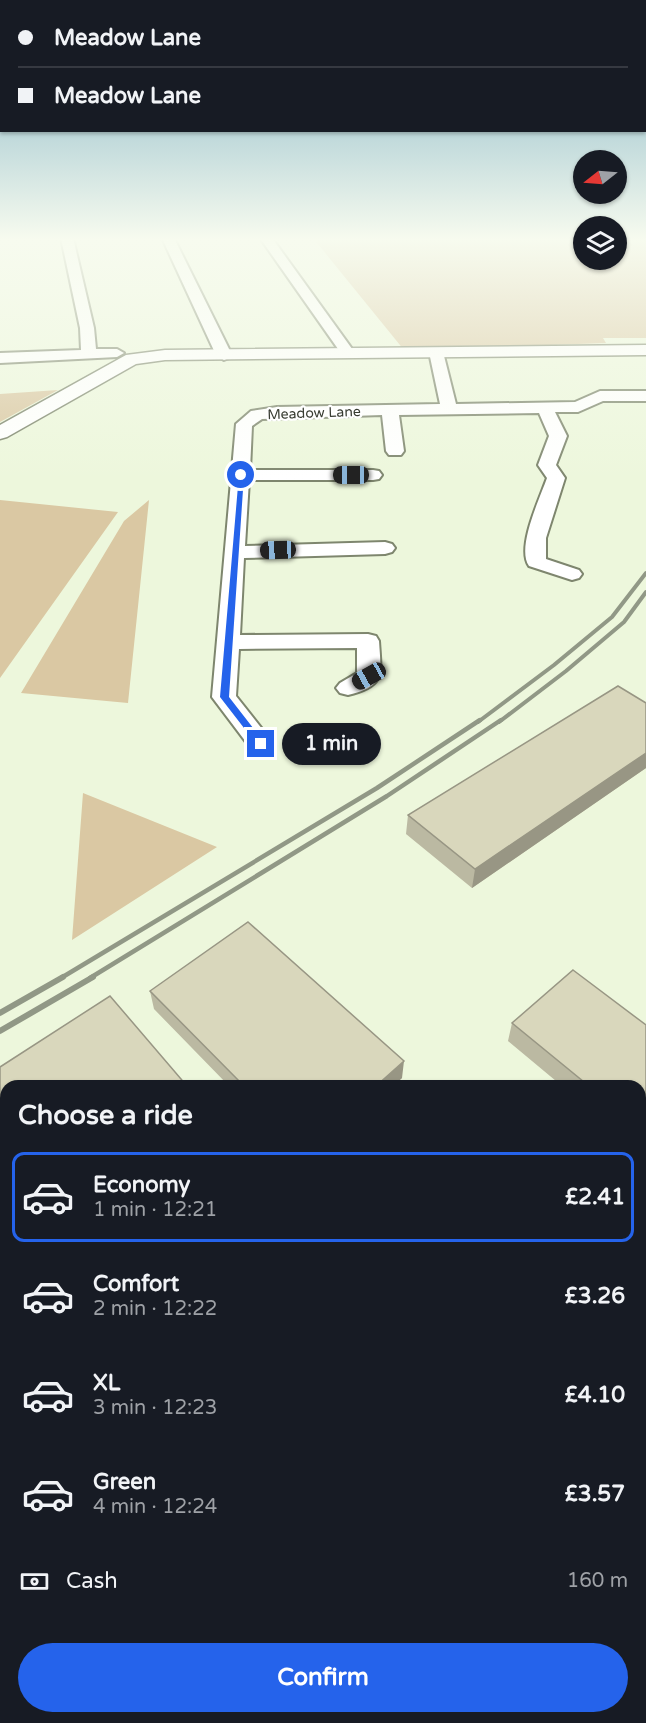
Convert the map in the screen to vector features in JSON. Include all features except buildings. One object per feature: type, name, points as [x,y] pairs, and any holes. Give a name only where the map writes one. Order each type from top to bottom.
[{"type":"street","points":[[85,318],[89,354]]},
{"type":"street","points":[[206,318],[224,355]]},
{"type":"street","points":[[323,318],[348,353]]},
{"type":"street","points":[[0,434],[132,359],[165,355],[646,350]]},
{"type":"street","points":[[436,352],[449,409]]},
{"type":"street","points":[[0,358],[117,353]]},
{"type":"street","name":"Meadow Lane","points":[[261,744],[224,697],[244,424],[257,415],[277,412],[578,407],[600,396],[646,396]]},
{"type":"street","points":[[545,408],[558,436],[547,465],[556,478],[536,538],[536,562],[572,574]]},
{"type":"street","points":[[390,410],[395,450]]},
{"type":"street","points":[[241,475],[373,475]]},
{"type":"street","points":[[235,552],[385,548]]},
{"type":"street","points":[[229,642],[368,641],[369,676],[348,688]]},
{"type":"shaded area","points":[[378,318],[646,318],[646,338],[603,338],[606,343],[404,350]]},
{"type":"shaded area","points":[[58,390],[0,422],[0,394]]},
{"type":"shaded area","points":[[0,500],[118,512],[0,678]]},
{"type":"shaded area","points":[[149,500],[128,703],[21,693],[124,521]]},
{"type":"shaded area","points":[[83,793],[217,847],[72,940]]},
{"type":"railway","points":[[478,722],[554,665],[612,617],[646,573]]},
{"type":"railway","points":[[499,722],[566,671],[624,622],[646,592]]},
{"type":"railway","points":[[61,978],[377,788],[480,720]]},
{"type":"railway","points":[[90,978],[387,796],[501,720]]},
{"type":"railway","points":[[0,1013],[63,977]]},
{"type":"railway","points":[[0,1031],[93,977]]},
{"type":"route","points":[[241,475],[224,697],[261,744]]}]
